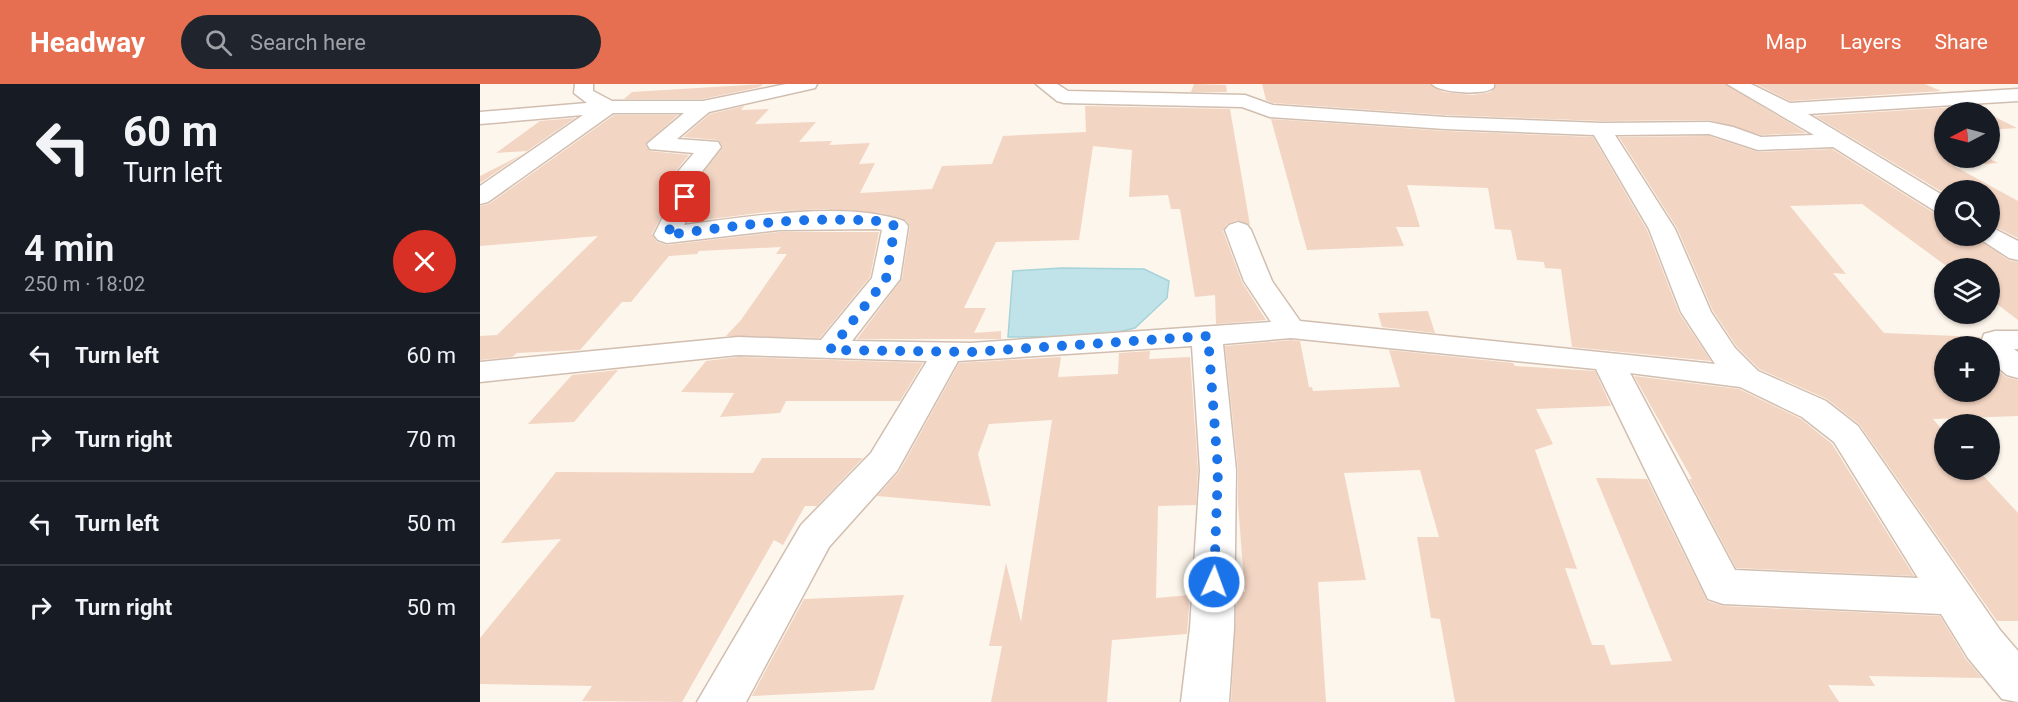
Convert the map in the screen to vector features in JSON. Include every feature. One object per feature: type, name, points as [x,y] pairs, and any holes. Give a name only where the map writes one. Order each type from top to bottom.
[{"type":"street","points":[[584,84],[583,93],[608,107]]},
{"type":"street","points":[[480,118],[608,107],[668,107],[694,99],[758,98],[808,84]]},
{"type":"street","points":[[1045,84],[1064,96],[1245,101],[1270,111],[1445,123],[1602,129],[1709,128],[1726,131],[1758,144],[1837,140]]},
{"type":"street","points":[[1445,123],[1440,84],[1485,87],[1485,84]]},
{"type":"street","points":[[1736,84],[1787,109],[1934,200]]},
{"type":"street","points":[[2013,84],[2018,86]]},
{"type":"street","points":[[1787,109],[2018,95]]},
{"type":"street","points":[[694,99],[658,144],[710,147],[681,182],[685,197],[667,235],[754,223],[817,219],[883,220],[895,226],[886,279],[830,350]]},
{"type":"street","points":[[480,197],[608,107]]},
{"type":"street","points":[[1602,129],[1608,143],[1662,229],[1696,312],[1724,355],[1747,378]]},
{"type":"street","points":[[1238,230],[1258,281],[1291,329]]},
{"type":"street","points":[[2000,241],[2018,252]]},
{"type":"street","points":[[480,372],[738,346],[948,352],[1291,329],[1608,361],[1747,378],[1814,409],[1846,434],[1984,644],[2018,684]]},
{"type":"street","points":[[1205,702],[1212,627],[1218,470],[1208,336]]},
{"type":"street","points":[[2018,340],[1995,340],[1994,344],[1997,351],[2018,368]]},
{"type":"street","points":[[721,702],[815,536],[884,462],[948,352]]},
{"type":"street","points":[[1608,361],[1723,587],[1952,597]]},
{"type":"water","points":[[1062,268],[1144,269],[1169,281],[1167,298],[1135,328],[1103,336],[1008,337],[1013,271]]},
{"type":"building","points":[[763,84],[760,87],[703,99],[624,99],[632,92]]},
{"type":"building","points":[[1194,84],[1226,85],[1227,92],[1191,92]]},
{"type":"building","points":[[1262,84],[1430,84],[1443,92],[1473,95],[1491,92],[1496,84],[1725,84],[1806,133],[1761,135],[1709,120],[1602,121],[1445,115],[1273,103],[1266,100]]},
{"type":"building","points":[[1756,84],[1925,84],[1941,91],[1790,101]]},
{"type":"building","points":[[744,106],[741,110],[769,109],[755,124],[816,122],[799,142],[832,141],[829,145],[870,143],[859,164],[875,163],[860,193],[932,189],[942,166],[992,164],[1003,136],[1086,132],[1085,106],[1230,109],[1250,225],[1237,220],[1227,224],[1223,231],[1242,282],[1266,320],[1216,324],[1215,295],[1195,297],[1180,209],[1171,209],[1168,195],[1129,197],[1132,150],[1093,146],[1079,240],[996,242],[964,308],[986,308],[974,333],[1001,331],[1001,339],[857,339],[902,279],[910,226],[906,220],[881,213],[825,209],[765,212],[688,222],[699,198],[695,183],[723,147],[718,140],[683,137],[710,114]]},
{"type":"building","points":[[1934,108],[1934,168],[1958,168],[1980,180],[1934,180],[1934,187],[1815,116]]},
{"type":"building","points":[[614,115],[678,115],[645,144],[650,151],[689,155],[667,181],[671,197],[652,234],[657,242],[667,245],[779,232],[879,232],[870,277],[820,338],[726,336],[741,320],[787,254],[776,254],[781,247],[699,251],[697,254],[669,256],[631,302],[622,302],[580,350],[517,353],[512,357],[480,360],[480,336],[497,335],[598,236],[480,246],[480,206],[489,204]]},
{"type":"building","points":[[575,118],[527,151],[496,153],[540,121]]},
{"type":"building","points":[[1271,119],[1445,131],[1593,137],[1647,230],[1679,313],[1711,361],[1572,347],[1561,269],[1545,268],[1544,262],[1517,260],[1511,230],[1495,229],[1488,188],[1407,185],[1420,227],[1396,227],[1404,246],[1307,250]]},
{"type":"building","points":[[2000,120],[2017,128],[2000,129]]},
{"type":"building","points":[[1709,136],[1758,152],[1832,149],[1934,213],[1934,246],[1989,246],[2008,260],[2018,262],[2018,320],[2000,306],[2000,258],[1935,258],[1862,204],[1790,206],[1846,274],[1833,273],[1884,333],[1957,336],[1934,336],[1934,402],[2000,402],[2000,372],[2006,377],[2018,380],[2018,416],[1934,414],[1933,419],[1934,480],[1987,480],[2018,513],[2018,621],[1997,621],[1859,424],[1827,399],[1759,369],[1737,347],[1713,311],[1677,228],[1619,137]]},
{"type":"building","points":[[523,154],[480,183],[480,176]]},
{"type":"building","points":[[2000,191],[2018,201],[2018,238],[2000,229]]},
{"type":"building","points":[[1428,311],[1435,333],[1382,327],[1378,313]]},
{"type":"building","points":[[1300,341],[1309,387],[1312,387],[1313,391],[1400,387],[1389,350],[1513,363],[1515,366],[1595,371],[1611,406],[1536,409],[1553,444],[1535,450],[1577,569],[1565,568],[1592,645],[1604,645],[1611,665],[1672,661],[1596,478],[1647,479],[1707,601],[1723,606],[1940,616],[1966,659],[1982,678],[1869,676],[1875,686],[1828,685],[1839,702],[1455,702],[1440,619],[1431,618],[1417,537],[1439,537],[1420,470],[1344,473],[1366,580],[1318,582],[1326,702],[1231,702],[1237,592],[1245,592],[1238,505],[1238,470],[1225,346]]},
{"type":"building","points":[[1150,351],[1149,359],[1190,357],[1198,470],[1196,505],[1158,506],[1156,598],[1190,595],[1187,634],[1112,640],[1107,702],[991,702],[1002,646],[989,646],[1006,563],[1021,622],[1052,420],[989,424],[978,454],[991,506],[877,496],[899,472],[959,363],[1061,357],[1058,377],[1118,374],[1119,353]]},
{"type":"building","points":[[738,357],[923,363],[900,401],[786,401],[780,413],[720,417],[734,393],[681,392],[706,361]]},
{"type":"building","points":[[618,370],[574,422],[528,424],[572,375]]},
{"type":"building","points":[[1634,376],[1739,389],[1801,419],[1832,444],[1914,576],[1736,568],[1689,479],[1692,479]]},
{"type":"building","points":[[762,458],[863,458],[817,506],[805,506],[783,545],[774,540],[682,702],[582,701],[592,686],[480,684],[480,638],[561,539],[501,543],[556,472],[753,473]]},
{"type":"building","points":[[904,595],[874,690],[752,696],[804,599]]},
{"type":"route","points":[[685,197],[667,235],[754,223],[817,219],[883,220],[895,226],[886,279],[830,350],[971,352],[1208,336],[1218,470],[1214,582]]}]
